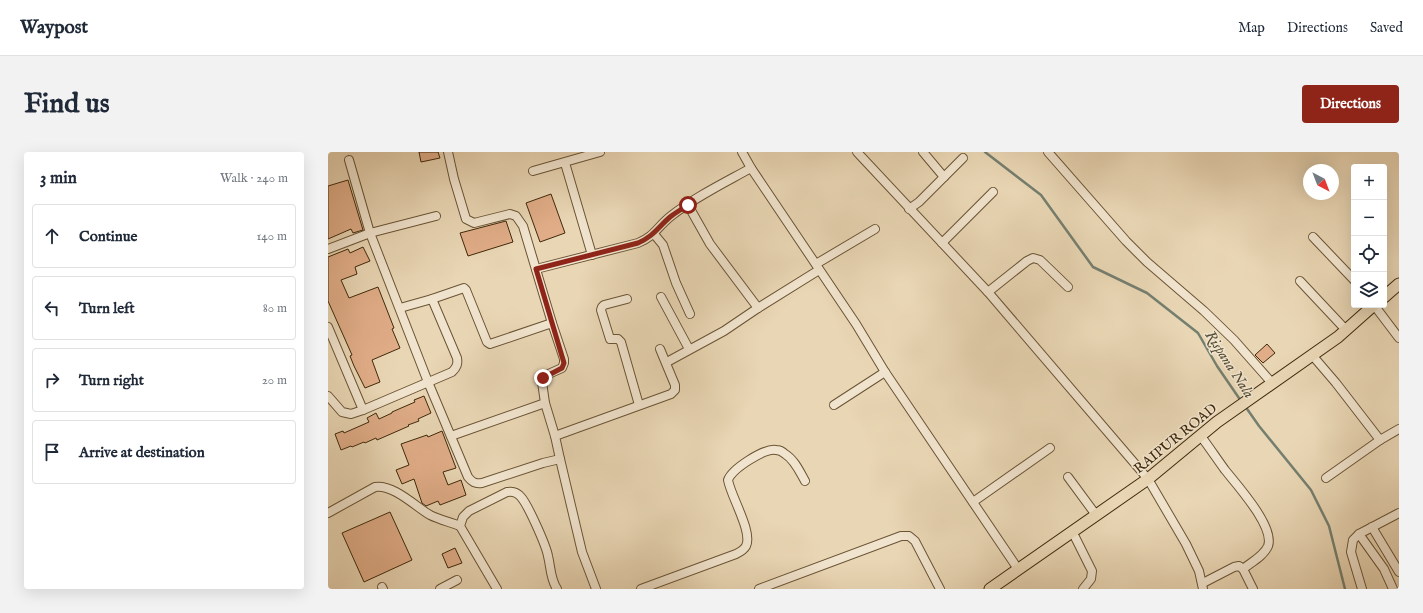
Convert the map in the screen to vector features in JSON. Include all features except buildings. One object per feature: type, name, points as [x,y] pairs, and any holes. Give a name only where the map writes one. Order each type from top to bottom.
[{"type":"main road","points":[[1387,294],[1399,284]]},
{"type":"main road","name":"RAIPUR ROAD","points":[[990,589],[1148,479],[1200,435],[1346,330],[1371,308]]},
{"type":"street","points":[[448,152],[466,220],[474,223],[510,214],[516,216],[523,226],[564,363],[562,368],[543,378],[542,382],[545,403],[555,436],[582,552],[596,589]]},
{"type":"street","points":[[533,171],[565,163],[576,155],[600,152]]},
{"type":"street","points":[[742,152],[751,168],[856,324],[885,372],[1018,569]]},
{"type":"street","points":[[856,152],[988,292],[1148,479],[1186,544],[1199,570],[1203,586],[1234,567],[1239,566],[1243,569],[1253,589]]},
{"type":"street","points":[[923,152],[944,177]]},
{"type":"street","points":[[1048,152],[1126,241],[1234,340],[1272,383]]},
{"type":"street","points":[[909,209],[919,202],[962,158]]},
{"type":"street","points":[[349,160],[370,233],[464,470],[472,481],[475,483],[482,483],[560,459]]},
{"type":"street","points":[[565,163],[592,255]]},
{"type":"street","points":[[536,269],[638,243],[647,239],[654,234],[671,216],[751,168]]},
{"type":"street","points":[[942,243],[993,192]]},
{"type":"street","points":[[688,205],[710,244],[758,308]]},
{"type":"street","points":[[328,249],[370,233],[436,216]]},
{"type":"street","points":[[666,362],[724,331],[875,229]]},
{"type":"street","points":[[654,234],[663,245],[676,283],[690,314]]},
{"type":"street","points":[[1313,237],[1351,277]]},
{"type":"street","points":[[988,292],[1027,261],[1034,258],[1040,260],[1068,287]]},
{"type":"street","points":[[1300,282],[1346,330]]},
{"type":"street","points":[[400,308],[463,288],[466,289],[487,342],[490,344],[552,323]]},
{"type":"street","points":[[660,298],[689,349]]},
{"type":"street","points":[[328,396],[345,413],[351,414],[452,372],[457,366],[457,358],[432,299]]},
{"type":"street","points":[[627,299],[604,305],[601,310],[610,339],[618,339],[621,342],[639,405]]},
{"type":"street","points":[[1376,308],[1399,338]]},
{"type":"street","points":[[329,330],[363,410]]},
{"type":"street","points":[[555,436],[671,394],[675,390],[675,385],[660,349]]},
{"type":"street","points":[[1312,355],[1336,383],[1380,440]]},
{"type":"street","points":[[834,405],[885,372]]},
{"type":"street","points":[[451,436],[545,403]]},
{"type":"street","points":[[1326,478],[1380,440],[1399,429]]},
{"type":"street","points":[[1200,435],[1250,501],[1267,530],[1269,539],[1267,547],[1243,569]]},
{"type":"street","points":[[973,502],[1050,448]]},
{"type":"street","points":[[641,589],[736,554],[747,545],[745,527],[728,480],[738,468],[766,452],[776,450],[786,454],[797,467],[805,481]]},
{"type":"street","points":[[1068,477],[1096,515]]},
{"type":"street","points":[[328,513],[376,487],[381,486],[392,490],[431,515],[460,526],[497,589]]},
{"type":"street","points":[[460,526],[463,517],[469,511],[507,492],[515,492],[521,496],[538,531],[548,555],[551,576],[557,589]]},
{"type":"street","points":[[1362,589],[1352,552],[1352,540],[1359,534],[1399,513]]},
{"type":"street","points":[[1372,527],[1399,572]]},
{"type":"street","points":[[1072,531],[1092,571],[1091,579],[1083,589]]},
{"type":"street","points":[[1359,534],[1384,569],[1393,589]]},
{"type":"street","points":[[759,589],[901,536],[909,536],[915,541],[940,589]]},
{"type":"street","points":[[440,589],[457,580]]},
{"type":"waterway","name":"Rispana Nala","points":[[985,152],[1041,195],[1093,267],[1147,293],[1198,333],[1217,366],[1241,401]]},
{"type":"waterway","name":"Rispana Nala","points":[[1245,406],[1259,426],[1311,490],[1329,526],[1345,589]]},
{"type":"route","points":[[543,378],[544,376],[562,368],[564,366],[564,359],[536,269],[638,243],[654,234],[671,216],[688,205]]}]
